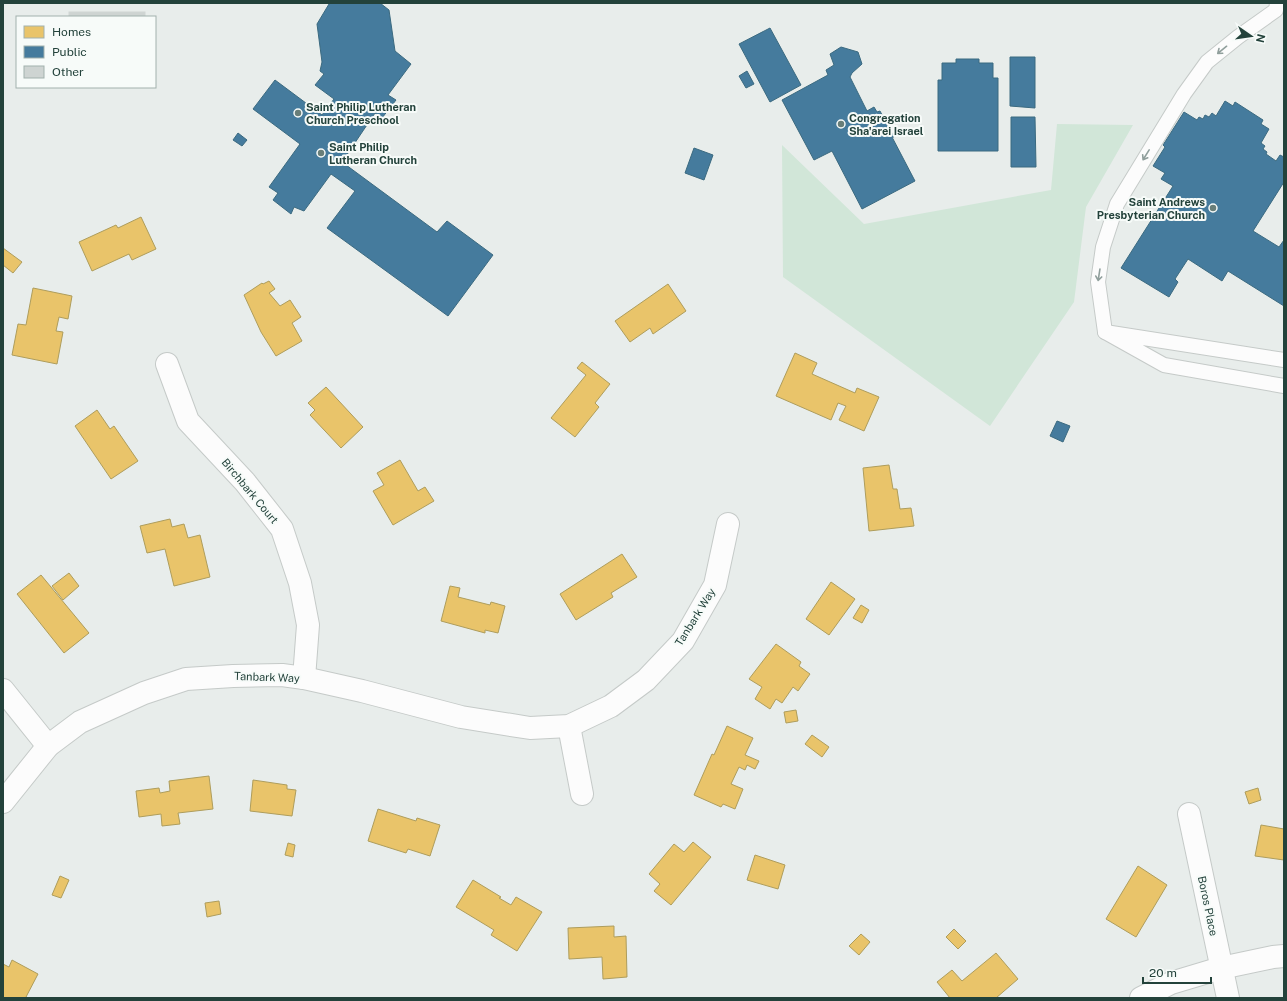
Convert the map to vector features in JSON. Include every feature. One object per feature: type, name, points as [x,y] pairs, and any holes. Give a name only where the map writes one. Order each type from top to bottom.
[{"type":"street","name":"Birchbark Court","points":[[166,364],[188,421],[245,482],[282,529],[300,583],[308,625],[304,678]]},
{"type":"street","name":"Tanbark Way","points":[[3,802],[48,746],[80,722],[144,693],[186,679],[282,675],[304,678],[362,691],[461,717],[530,728],[569,726],[611,706],[646,680],[683,641],[716,585],[728,524]]},
{"type":"street","points":[[3,690],[48,746]]},
{"type":"street","points":[[569,726],[582,794]]},
{"type":"street","name":"Boros Place","points":[[1188,814],[1228,998]]},
{"type":"street","points":[[1141,998],[1171,983],[1221,968],[1272,957],[1284,956]]},
{"type":"lane","points":[[1105,332],[1098,282],[1103,247],[1117,204],[1184,94],[1207,62],[1238,37],[1279,10]]},
{"type":"lane","points":[[1105,332],[1284,360]]},
{"type":"lane","points":[[1105,332],[1164,365],[1284,386]]},
{"type":"lane","points":[[1169,366],[1180,344]]},
{"type":"green space","points":[[1057,124],[1133,125],[1086,207],[1074,302],[990,426],[783,277],[782,145],[864,224],[1051,190]]},
{"type":"building: Homes","points":[[141,217],[156,249],[132,260],[129,254],[92,271],[79,242],[116,225],[118,228]]},
{"type":"building: Homes","points":[[3,248],[22,262],[13,273],[3,265]]},
{"type":"building: Homes","points":[[269,281],[275,289],[269,293],[280,306],[290,300],[301,317],[292,323],[302,341],[276,356],[261,332],[244,295],[262,283],[263,284]]},
{"type":"building: Homes","points":[[668,284],[686,311],[653,334],[650,328],[630,342],[615,321]]},
{"type":"building: Homes","points":[[33,288],[72,296],[68,319],[59,317],[56,331],[63,332],[57,364],[12,355],[18,324],[26,325]]},
{"type":"building: Homes","points":[[795,353],[817,363],[812,374],[855,393],[857,388],[879,397],[864,431],[839,420],[846,406],[838,403],[831,420],[776,396]]},
{"type":"building: Homes","points":[[582,362],[610,384],[595,403],[599,407],[575,437],[551,418],[586,375],[577,368]]},
{"type":"building: Homes","points":[[326,387],[363,427],[341,448],[310,415],[315,410],[308,403]]},
{"type":"building: Homes","points":[[97,410],[110,429],[114,426],[138,461],[111,479],[75,426]]},
{"type":"building: Homes","points":[[400,460],[418,491],[425,487],[434,501],[393,525],[373,491],[384,485],[377,473]]},
{"type":"building: Homes","points":[[889,465],[893,489],[897,489],[900,509],[911,508],[914,526],[869,531],[863,468]]},
{"type":"building: Homes","points":[[170,519],[172,527],[184,524],[188,538],[200,535],[210,577],[174,586],[165,549],[147,553],[140,526]]},
{"type":"building: Homes","points":[[622,554],[637,577],[611,593],[613,597],[576,620],[560,594]]},
{"type":"building: Homes","points":[[69,573],[79,586],[63,600],[52,586]]},
{"type":"building: Homes","points":[[41,575],[89,633],[64,653],[17,594]]},
{"type":"building: Homes","points":[[831,582],[855,599],[829,635],[806,619]]},
{"type":"building: Homes","points":[[450,586],[460,588],[458,597],[490,605],[491,602],[505,606],[498,633],[485,630],[485,633],[441,621]]},
{"type":"building: Homes","points":[[861,605],[869,610],[862,623],[853,618]]},
{"type":"building: Homes","points":[[776,644],[801,662],[799,666],[810,674],[798,691],[793,687],[782,703],[776,699],[770,709],[755,699],[762,687],[749,679]]},
{"type":"building: Homes","points":[[796,710],[798,721],[786,723],[784,712]]},
{"type":"building: Homes","points":[[727,726],[753,738],[745,755],[759,761],[755,769],[747,765],[745,770],[739,767],[731,784],[743,789],[735,809],[723,804],[721,807],[694,795],[712,754],[714,755]]},
{"type":"building: Homes","points":[[812,735],[829,747],[822,757],[805,744]]},
{"type":"building: Homes","points":[[209,776],[213,809],[178,813],[180,824],[162,826],[161,814],[139,817],[136,791],[159,788],[160,793],[170,791],[169,781]]},
{"type":"building: Homes","points":[[253,780],[287,785],[287,789],[296,790],[292,816],[250,811]]},
{"type":"building: Homes","points":[[1258,788],[1261,800],[1249,804],[1245,792]]},
{"type":"building: Homes","points":[[378,809],[416,821],[417,818],[440,825],[430,856],[408,849],[406,853],[368,841]]},
{"type":"building: Homes","points":[[1261,825],[1284,829],[1284,860],[1255,856]]},
{"type":"building: Homes","points":[[693,842],[711,857],[671,905],[654,891],[660,884],[649,874],[674,844],[684,852]]},
{"type":"building: Homes","points":[[288,843],[295,845],[293,857],[285,855]]},
{"type":"building: Homes","points":[[755,855],[785,865],[778,889],[747,880]]},
{"type":"building: Homes","points":[[1138,866],[1167,885],[1136,937],[1106,919]]},
{"type":"building: Homes","points":[[60,876],[69,880],[61,898],[52,895]]},
{"type":"building: Homes","points":[[473,880],[511,905],[516,897],[542,912],[517,951],[491,935],[494,930],[456,907]]},
{"type":"building: Homes","points":[[219,901],[221,914],[207,917],[205,903]]},
{"type":"building: Homes","points":[[614,926],[614,937],[626,936],[627,977],[603,979],[602,957],[569,959],[568,928]]},
{"type":"building: Homes","points":[[954,929],[966,941],[958,949],[946,937]]},
{"type":"building: Homes","points":[[861,934],[870,942],[859,955],[849,946]]},
{"type":"building: Homes","points":[[996,953],[1018,979],[996,998],[950,998],[937,982],[952,970],[962,981]]},
{"type":"building: Homes","points":[[12,960],[38,974],[26,997],[29,998],[3,998],[3,964],[9,967]]},
{"type":"building: Public","name":"Saint Philip Lutheran Church","points":[[380,3],[389,10],[395,51],[411,64],[388,95],[396,100],[382,118],[375,113],[342,162],[437,232],[447,221],[493,255],[448,316],[327,228],[355,191],[331,174],[304,211],[294,207],[291,214],[273,200],[278,193],[269,187],[300,144],[253,109],[275,80],[322,115],[334,99],[315,85],[324,74],[320,71],[322,62],[317,24],[329,4]]},
{"type":"building: Public","points":[[770,28],[801,85],[770,102],[739,44]]},
{"type":"building: Public","name":"Congregation Sha'arei Israel","points":[[841,47],[858,52],[862,64],[852,73],[850,77],[867,111],[874,107],[877,112],[880,111],[915,181],[862,209],[832,151],[814,160],[782,100],[828,75],[826,70],[834,65],[830,54]]},
{"type":"building: Public","points":[[1010,57],[1035,57],[1035,108],[1010,106]]},
{"type":"building: Public","points":[[956,59],[979,59],[979,63],[993,63],[993,78],[998,78],[998,151],[938,151],[938,80],[942,80],[942,63],[956,63]]},
{"type":"building: Public","points":[[747,71],[754,84],[746,88],[739,76]]},
{"type":"building: Public","name":"Saint Andrews Presbyterian Church","points":[[1225,101],[1233,106],[1235,102],[1263,120],[1261,124],[1269,129],[1261,143],[1265,146],[1263,149],[1267,152],[1266,154],[1276,161],[1280,155],[1284,157],[1284,182],[1253,231],[1279,247],[1284,240],[1284,306],[1228,271],[1222,281],[1188,259],[1175,279],[1178,282],[1169,297],[1121,268],[1173,186],[1161,179],[1165,173],[1153,166],[1165,147],[1163,145],[1184,112],[1197,120],[1199,117],[1203,119],[1205,115],[1209,117],[1212,113],[1216,116]]},
{"type":"building: Public","points":[[1011,117],[1035,117],[1036,167],[1011,167]]},
{"type":"building: Public","points":[[238,133],[247,140],[242,146],[233,140]]},
{"type":"building: Public","points":[[694,148],[713,155],[704,180],[685,173]]},
{"type":"building: Public","points":[[1057,421],[1070,426],[1063,442],[1050,436]]},
{"type":"building: Other","points":[[69,12],[145,12],[145,16],[69,16]]},
{"type":"place","name":"Saint Philip Lutheran Church Preschool","points":[[298,113]]},
{"type":"place","name":"Congregation Sha'arei Israel","points":[[841,124]]},
{"type":"place","name":"Saint Philip Lutheran Church","points":[[321,153]]},
{"type":"place","name":"Saint Andrews Presbyterian Church","points":[[1213,208]]}]
